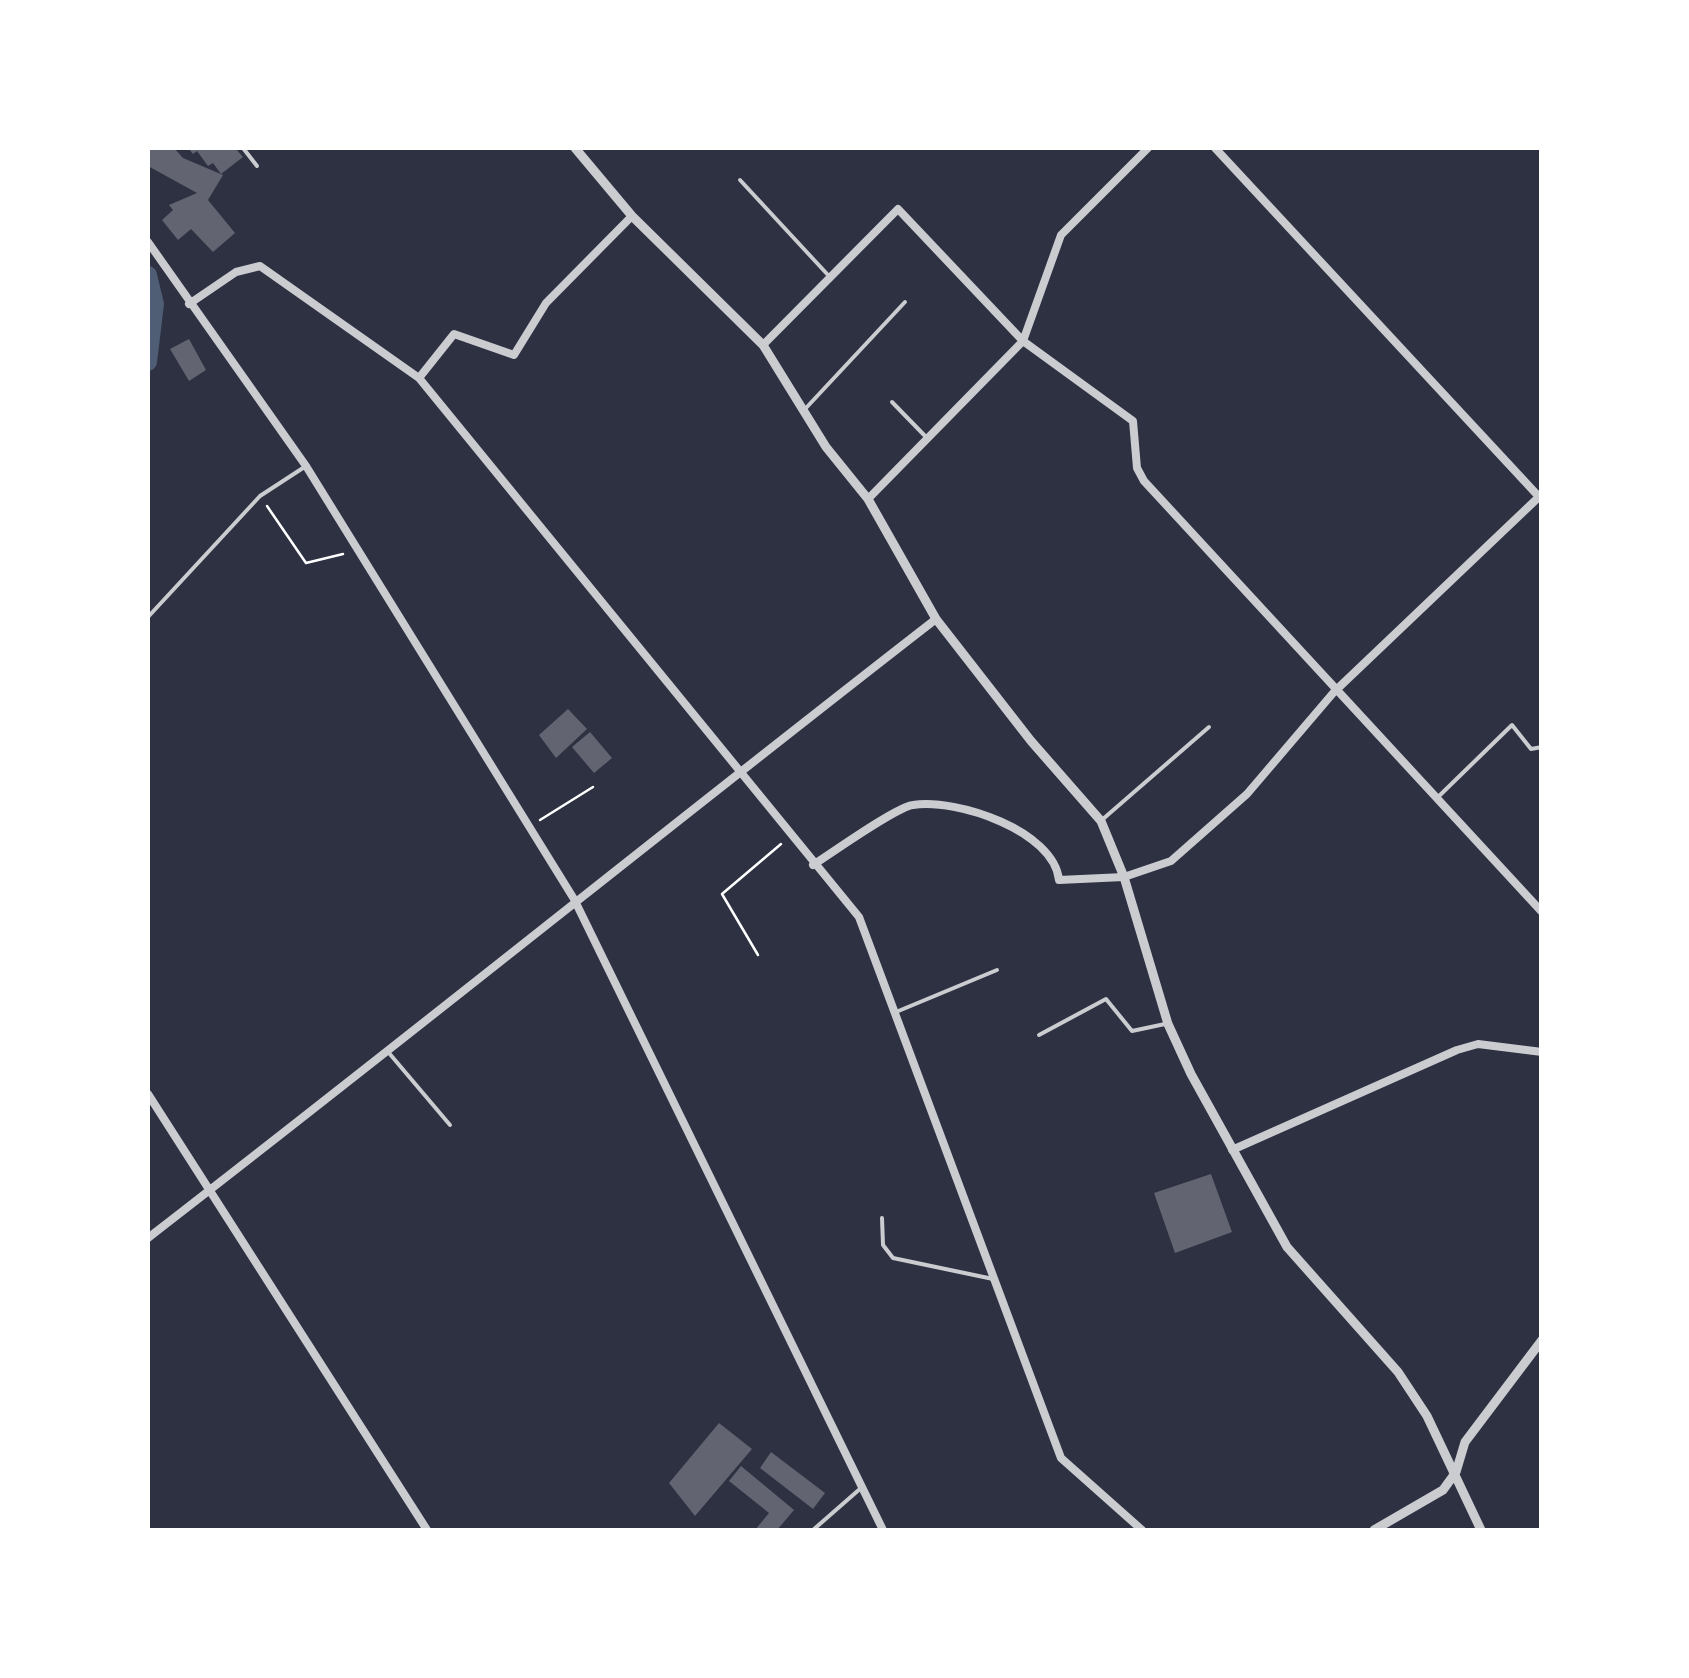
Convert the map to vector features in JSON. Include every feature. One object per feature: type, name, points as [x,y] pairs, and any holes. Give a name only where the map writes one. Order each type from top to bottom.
[{"type":"street","points":[[575,148],[632,216],[763,345],[803,410],[868,499],[936,619],[1030,741],[1102,821],[1124,877],[1168,1024],[1232,1150],[1288,1247],[1398,1372],[1456,1472],[1481,1530]]},
{"type":"street","points":[[868,499],[1023,341],[1060,235],[1148,148]]},
{"type":"street","points":[[814,865],[911,804],[970,812],[1015,828],[1048,849],[1058,864],[1060,880],[1124,877],[1170,861],[1247,794],[1334,692],[1541,497],[1216,148]]},
{"type":"street","points":[[763,345],[828,275],[898,209],[1023,341],[1133,422],[1138,468],[1144,481],[1269,612],[1334,692],[1542,912]]},
{"type":"street","points":[[419,378],[454,334],[514,355],[546,304],[632,216]]},
{"type":"street","points":[[148,242],[306,466],[532,825],[574,899],[883,1530]]},
{"type":"street","points":[[190,304],[236,272],[260,266],[419,378],[860,917],[1060,1458],[1142,1530]]},
{"type":"street","points":[[148,1238],[389,1053],[574,899],[936,619]]},
{"type":"street","points":[[1232,1150],[1457,1050],[1478,1044],[1542,1052]]},
{"type":"street","points":[[148,1094],[427,1530]]},
{"type":"street","points":[[1374,1530],[1443,1490],[1456,1472],[1465,1442],[1542,1340]]},
{"type":"lane","points":[[243,148],[257,166]]},
{"type":"lane","points":[[740,180],[828,275]]},
{"type":"lane","points":[[803,410],[905,302]]},
{"type":"lane","points":[[892,402],[926,437]]},
{"type":"lane","points":[[148,616],[260,496],[306,466]]},
{"type":"lane","points":[[1435,800],[1512,725],[1531,749],[1542,747]]},
{"type":"lane","points":[[1102,821],[1210,727]]},
{"type":"lane","points":[[896,1012],[997,970]]},
{"type":"lane","points":[[1038,1035],[1106,999],[1132,1031],[1168,1024]]},
{"type":"lane","points":[[389,1053],[450,1125]]},
{"type":"lane","points":[[882,1218],[882,1245],[893,1258],[997,1280]]},
{"type":"lane","points":[[813,1530],[861,1488]]},
{"type":"path","points":[[260,496],[306,563],[356,551]]},
{"type":"path","points":[[532,825],[593,786]]},
{"type":"path","points":[[758,955],[722,894],[791,835]]},
{"type":"building","points":[[148,148],[174,148],[183,158],[223,175],[208,200],[235,233],[213,252],[191,229],[178,240],[162,220],[173,210],[169,205],[197,193],[148,166]]},
{"type":"building","points":[[188,148],[235,148],[243,157],[221,174],[213,163],[208,166],[197,151],[193,154]]},
{"type":"building","points":[[189,339],[206,370],[189,381],[170,349]]},
{"type":"building","points":[[568,709],[587,729],[556,758],[539,735]]},
{"type":"building","points":[[590,732],[612,758],[594,773],[572,747]]},
{"type":"building","points":[[1211,1174],[1232,1232],[1175,1253],[1154,1193]]},
{"type":"building","points":[[719,1423],[752,1449],[695,1516],[669,1483]]},
{"type":"building","points":[[771,1452],[825,1493],[813,1509],[760,1468]]},
{"type":"building","points":[[741,1466],[794,1510],[777,1530],[755,1530],[769,1513],[729,1481]]},
{"type":"waterway","points":[[148,275],[155,304],[148,362]]}]
